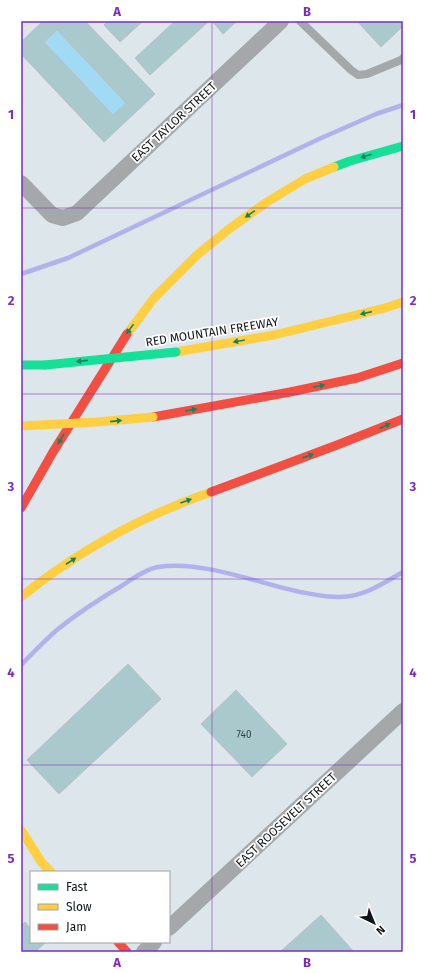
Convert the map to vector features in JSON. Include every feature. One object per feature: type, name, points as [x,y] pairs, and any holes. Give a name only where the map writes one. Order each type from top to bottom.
[{"type":"main road","points":[[21,508],[53,452],[120,344],[154,298],[197,255],[260,206],[305,179],[350,162],[403,146]]},
{"type":"main road","name":"RED MOUNTAIN FREEWAY","points":[[21,365],[45,365],[176,352],[274,335],[385,308],[403,302]]},
{"type":"main road","points":[[21,426],[153,417],[357,378],[403,364]]},
{"type":"main road","points":[[21,597],[38,582],[80,555],[122,531],[168,508],[368,434],[403,419]]},
{"type":"main road","points":[[21,830],[42,863],[50,871]]},
{"type":"main road","points":[[26,854],[42,863]]},
{"type":"main road","points":[[119,943],[128,952]]},
{"type":"street","name":"EAST TAYLOR STREET","points":[[21,183],[52,216],[63,218],[77,212],[281,21]]},
{"type":"street","name":"EAST ROOSEVELT STREET","points":[[170,927],[403,711]]},
{"type":"street","points":[[144,952],[153,943]]},
{"type":"lane","points":[[300,21],[358,75],[367,74],[403,58]]},
{"type":"shaded area","points":[[57,30],[126,103],[113,115],[44,42]]},
{"type":"building","points":[[43,21],[85,21],[155,94],[104,142],[21,54],[21,42]],"holes":[[[57,30],[126,103],[113,115],[44,42]]]},
{"type":"building","points":[[108,21],[143,21],[120,42],[104,25]]},
{"type":"building","points":[[175,21],[209,21],[150,75],[135,58]]},
{"type":"building","points":[[212,21],[237,21],[223,34]]},
{"type":"building","points":[[357,21],[403,21],[403,26],[381,47]]},
{"type":"building","points":[[128,664],[161,699],[59,794],[27,760]]},
{"type":"building","points":[[236,690],[287,744],[252,777],[201,724]]},
{"type":"building","points":[[321,915],[354,952],[280,952]]},
{"type":"building","points":[[25,922],[30,928],[30,943],[45,943],[35,952],[21,952],[21,926]]},
{"type":"waterway","points":[[21,274],[68,258],[319,139],[376,114],[403,105]]},
{"type":"waterway","points":[[21,665],[53,633],[74,617],[135,577],[153,568],[174,566],[210,569],[300,592],[338,597],[351,596],[364,592],[403,572]]},
{"type":"traffic: fast","points":[[334,167],[403,146]]},
{"type":"traffic: fast","points":[[45,365],[176,352]]},
{"type":"traffic: fast","points":[[21,365],[45,365]]},
{"type":"traffic: slow","points":[[127,334],[154,298],[197,255],[229,229],[267,202],[305,179],[334,167]]},
{"type":"traffic: slow","points":[[176,352],[274,335],[385,308],[403,302]]},
{"type":"traffic: slow","points":[[21,426],[153,417]]},
{"type":"traffic: slow","points":[[21,597],[65,565],[112,536],[160,512],[211,492]]},
{"type":"traffic: slow","points":[[21,830],[42,863],[50,871]]},
{"type":"traffic: jam","points":[[21,508],[53,452],[127,334]]},
{"type":"traffic: jam","points":[[153,417],[357,378],[403,363]]},
{"type":"traffic: jam","points":[[211,492],[403,419]]},
{"type":"traffic: jam","points":[[119,943],[127,952]]}]
